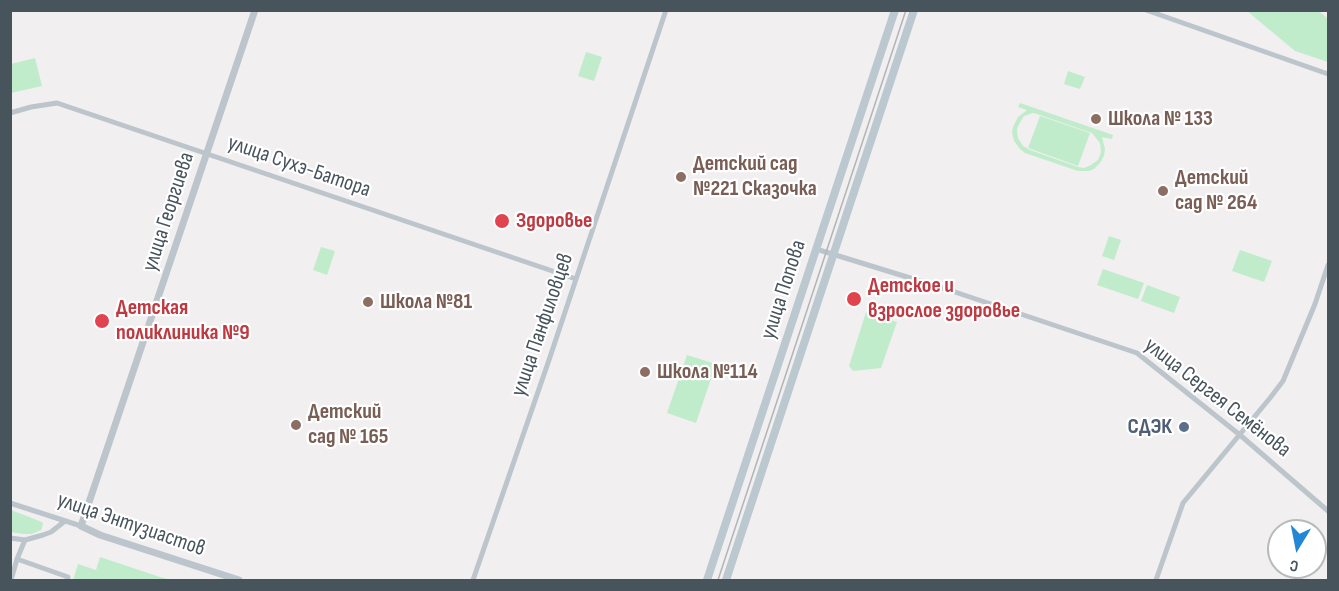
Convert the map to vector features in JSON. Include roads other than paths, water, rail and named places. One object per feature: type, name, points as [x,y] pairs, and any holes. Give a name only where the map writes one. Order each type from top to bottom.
[{"type":"main road","name":"улица Попова","points":[[707,580],[895,10]]},
{"type":"main road","name":"улица Попова","points":[[726,580],[914,10]]},
{"type":"street","name":"улица Георгиева","points":[[81,526],[255,10]]},
{"type":"street","name":"улица Панфиловцев","points":[[473,580],[666,10]]},
{"type":"street","points":[[1146,10],[1329,74]]},
{"type":"street","name":"улица Сухэ-Батора","points":[[10,113],[57,103],[576,279]]},
{"type":"street","name":"улица Сергея Семёнова","points":[[816,249],[946,289],[1137,353],[1166,374],[1329,511]]},
{"type":"street","points":[[1156,580],[1183,503],[1283,381],[1329,265]]},
{"type":"street","name":"улица Энтузиастов","points":[[10,503],[239,580]]},
{"type":"street","points":[[10,538],[26,540],[43,536],[65,521]]},
{"type":"street","points":[[10,580],[26,540]]},
{"type":"street","points":[[17,559],[68,577],[67,580]]},
{"type":"tram line","points":[[718,580],[906,10]]},
{"type":"place","name":"Школа № 133","points":[[1096,119]]},
{"type":"place","name":"Детский сад №221 Сказочка","points":[[681,177]]},
{"type":"place","name":"Детский сад № 264","points":[[1163,191]]},
{"type":"place","name":"Здоровье","points":[[502,221]]},
{"type":"place","name":"Детское и взрослое здоровье","points":[[854,299]]},
{"type":"place","name":"Школа №81","points":[[368,302]]},
{"type":"place","name":"Детская поликлиника №9","points":[[102,321]]},
{"type":"place","name":"Школа №114","points":[[645,372]]},
{"type":"place","name":"Детский сад № 165","points":[[296,425]]},
{"type":"place","name":"СДЭК","points":[[1184,427]]}]
